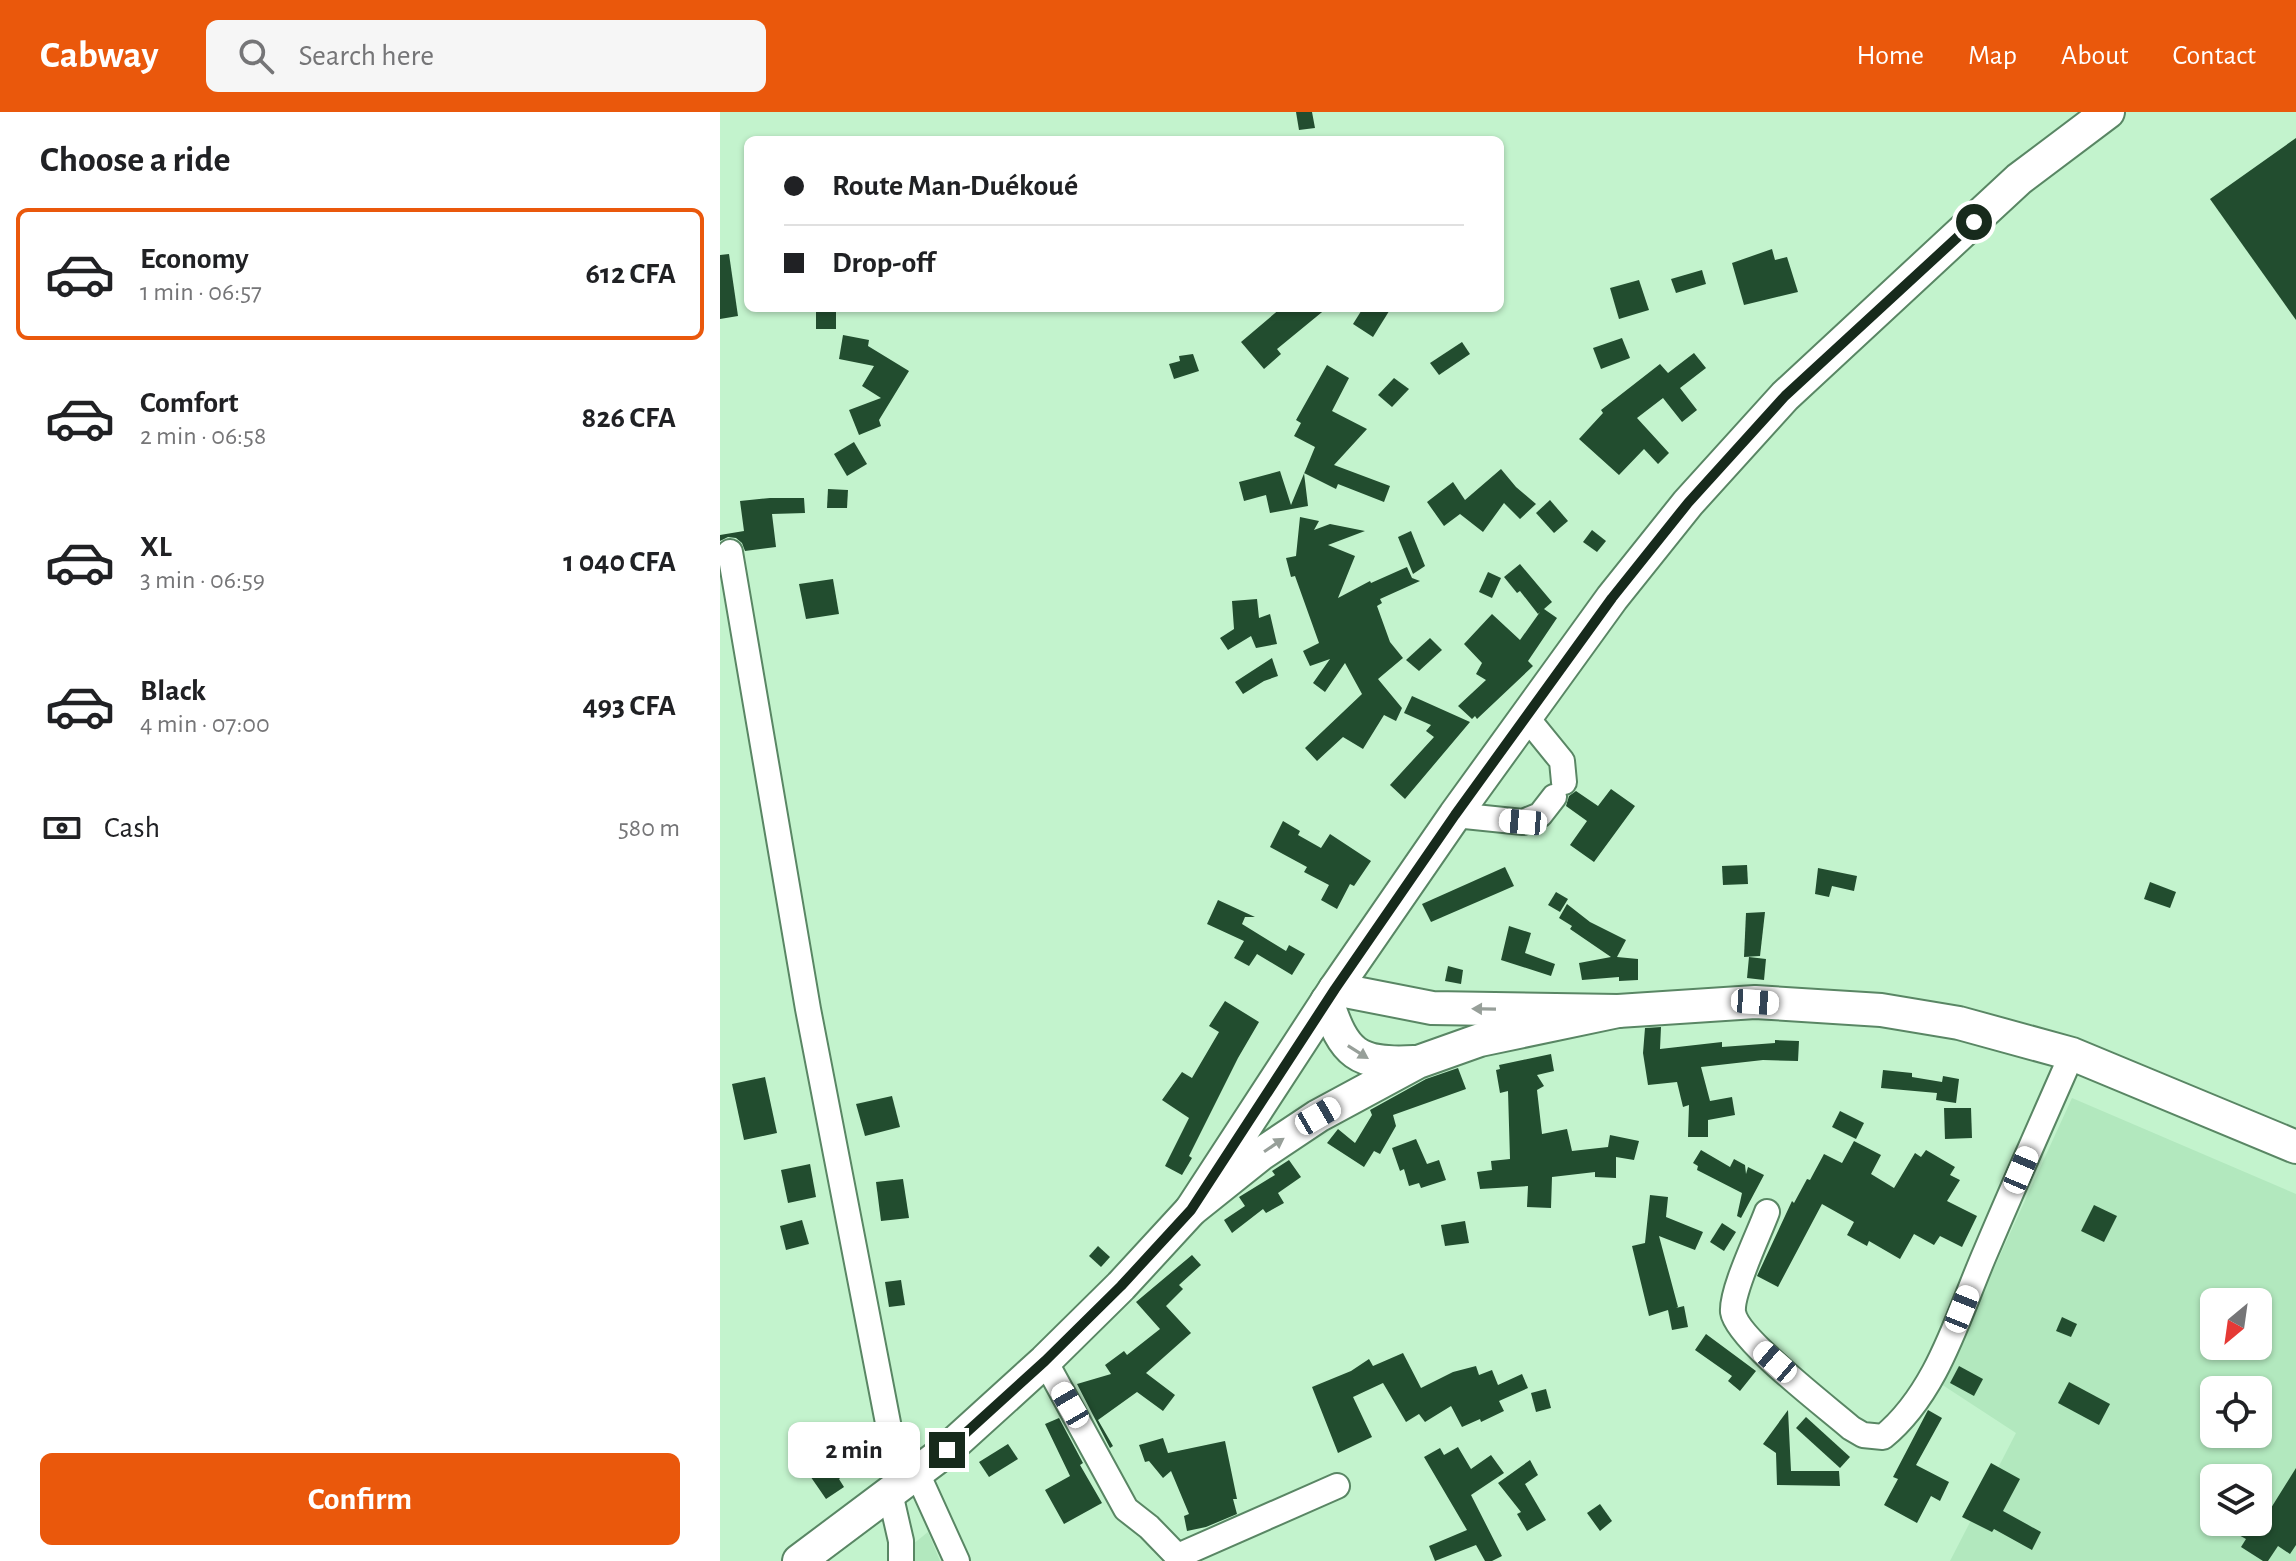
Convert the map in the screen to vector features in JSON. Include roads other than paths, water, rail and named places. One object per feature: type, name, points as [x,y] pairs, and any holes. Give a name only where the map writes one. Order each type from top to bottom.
[{"type":"main road","points":[[1191,1210],[1331,995],[1455,815],[1612,598],[1661,536],[1785,396],[2019,179],[2108,112]]},
{"type":"main road","points":[[1331,995],[1432,1008],[1618,1011],[1755,1002],[1881,1010],[1959,1023],[2072,1054],[2296,1147]]},
{"type":"main road","points":[[1331,995],[1337,1031],[1348,1047],[1364,1058],[1385,1063],[1418,1062]]},
{"type":"main road","points":[[799,1561],[947,1450],[1045,1361],[1121,1286],[1191,1210],[1261,1154],[1318,1116],[1418,1062],[1480,1040],[1618,1011]]},
{"type":"street","points":[[730,552],[808,1009],[902,1484],[901,1561]]},
{"type":"street","points":[[1455,815],[1523,822],[1540,815],[1559,790],[1562,761],[1527,718]]},
{"type":"street","points":[[1767,1212],[1735,1296],[1733,1313],[1757,1346],[1851,1428],[1863,1435],[1883,1437],[1902,1421],[1915,1404],[1945,1350],[2072,1054]]},
{"type":"street","points":[[1045,1361],[1126,1509],[1180,1558],[1337,1486]]},
{"type":"street","points":[[902,1484],[957,1561]]}]
